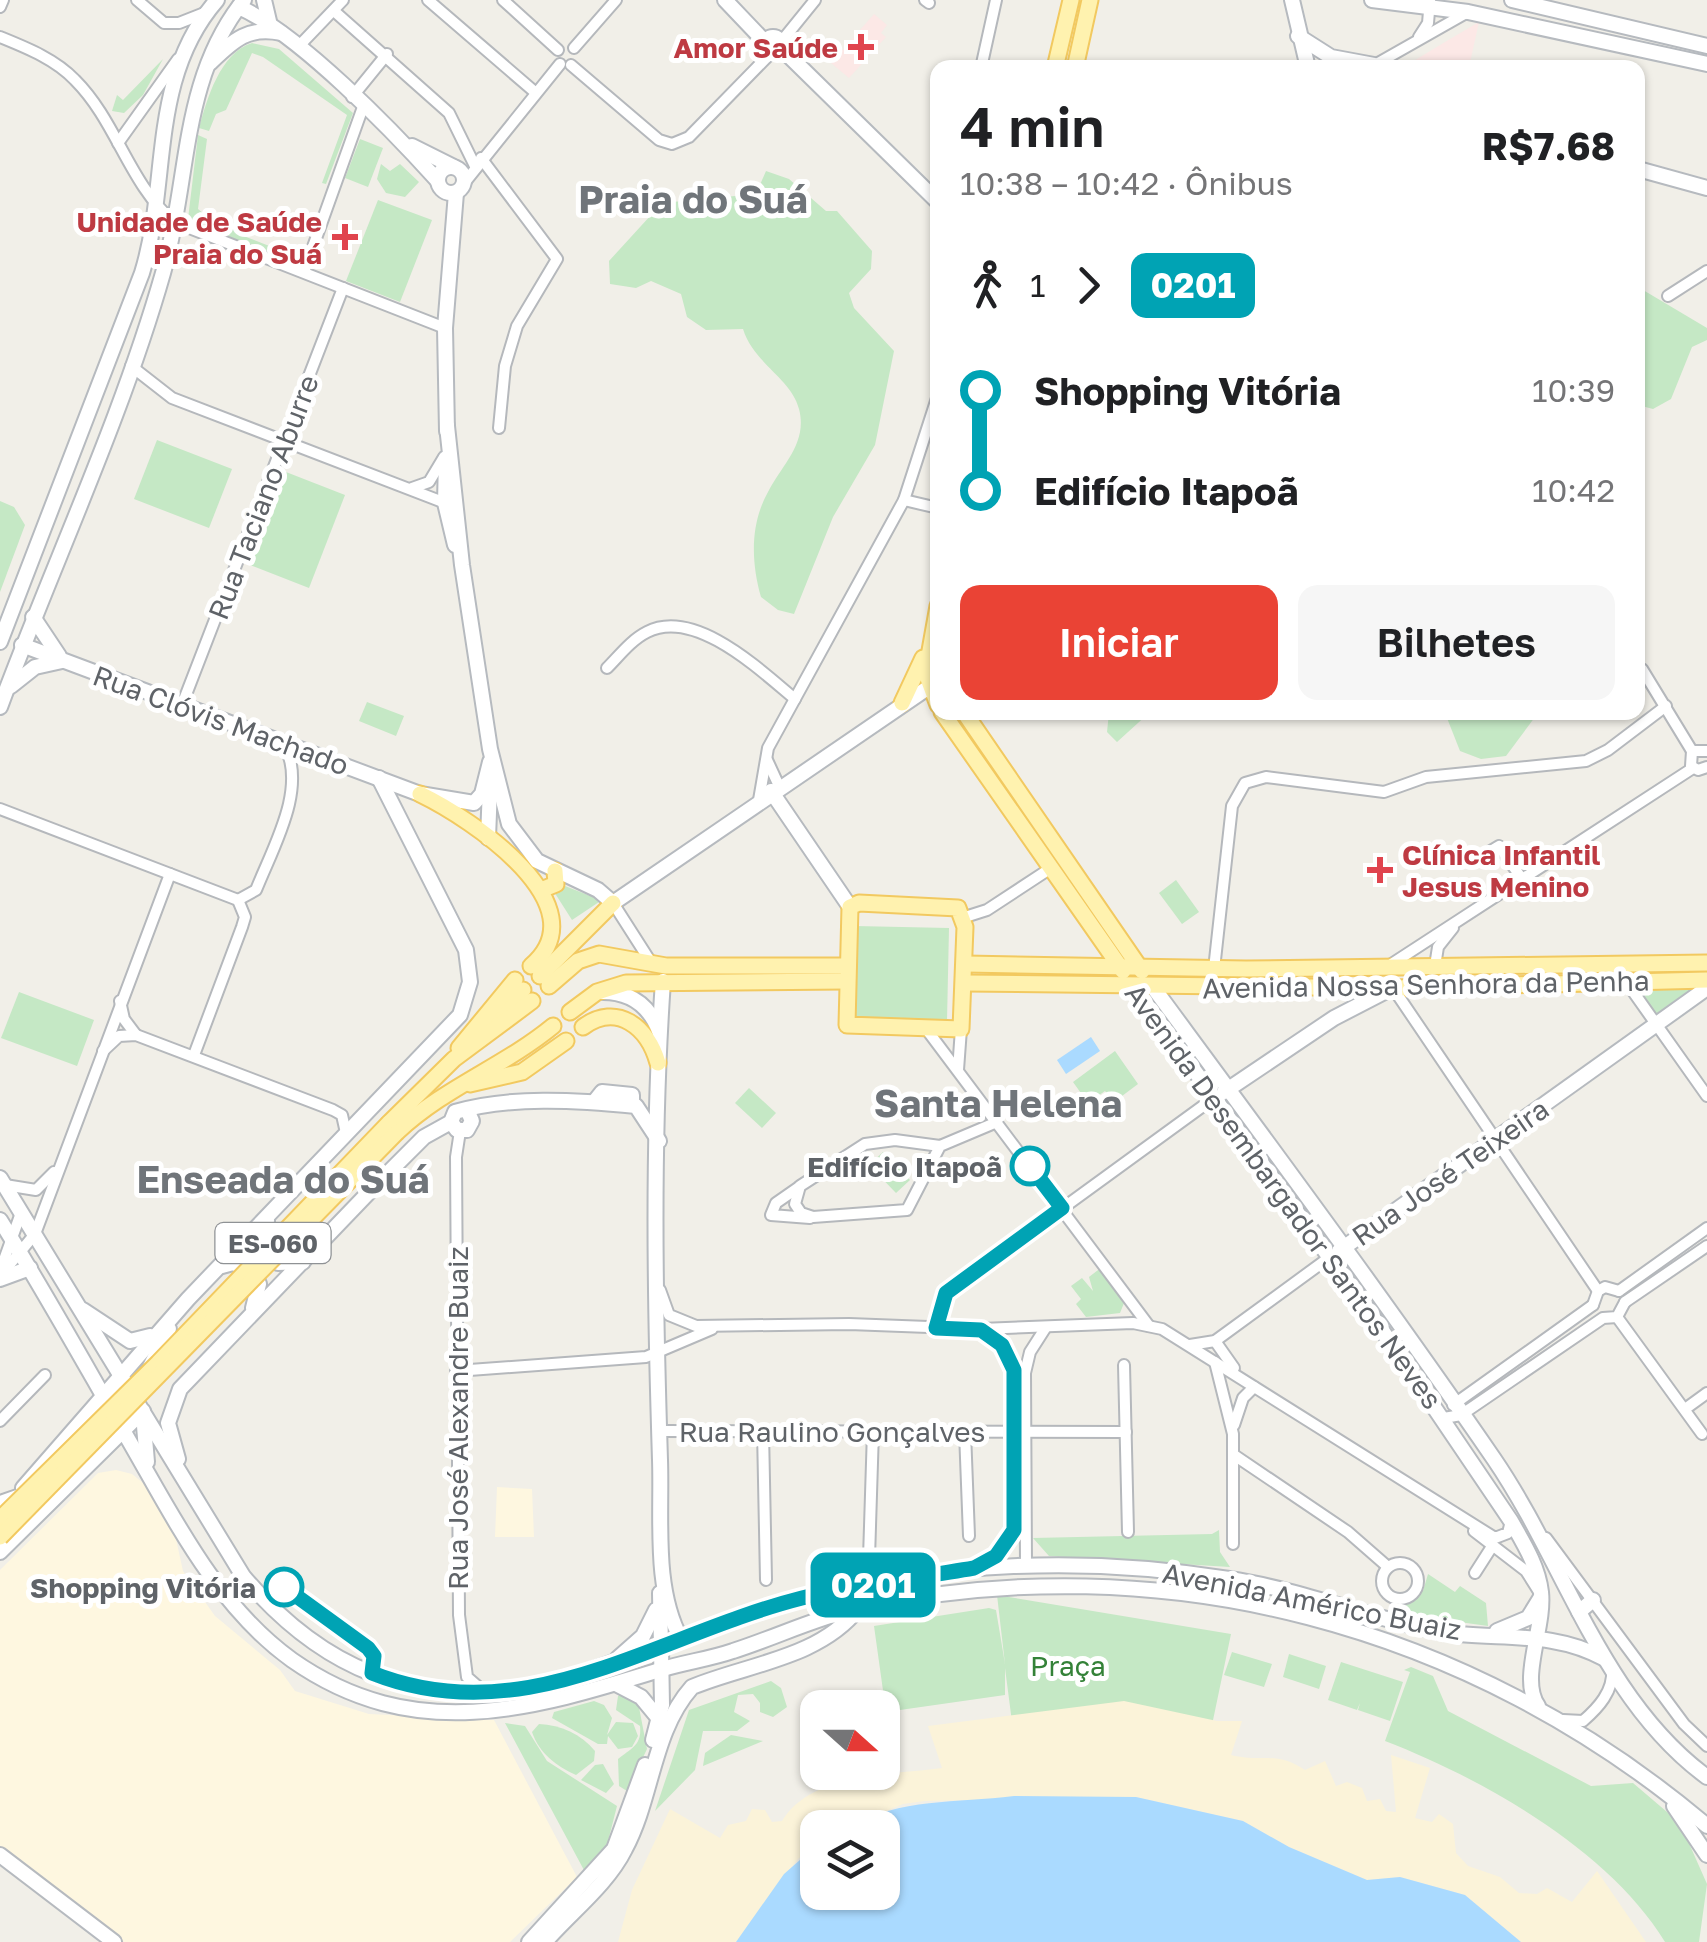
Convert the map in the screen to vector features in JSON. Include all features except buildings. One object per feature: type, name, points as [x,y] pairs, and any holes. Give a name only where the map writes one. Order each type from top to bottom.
[{"type":"main road","points":[[264,0],[269,20]]},
{"type":"main road","points":[[724,0],[930,194]]},
{"type":"main road","points":[[1058,60],[1071,0]]},
{"type":"main road","points":[[1077,60],[1090,0]]},
{"type":"main road","points":[[1292,0],[1303,60]]},
{"type":"main road","points":[[1372,0],[1430,4],[1707,62]]},
{"type":"main road","points":[[1512,0],[1707,46]]},
{"type":"main road","points":[[2,701],[164,270],[188,126],[206,67],[242,3]]},
{"type":"main road","points":[[0,642],[142,274],[150,247],[160,142],[187,46],[212,6],[242,3],[269,20],[402,141],[462,173]]},
{"type":"main road","points":[[206,67],[244,34],[256,29],[283,34]]},
{"type":"main road","points":[[1298,36],[1331,57],[1345,60]]},
{"type":"main road","points":[[1678,40],[1707,62]]},
{"type":"main road","points":[[402,141],[462,173]]},
{"type":"main road","points":[[894,158],[930,183]]},
{"type":"main road","points":[[452,505],[445,328],[450,237],[462,173]]},
{"type":"main road","points":[[1645,174],[1707,188]]},
{"type":"main road","points":[[447,426],[452,505],[491,751],[513,834],[527,852],[598,890],[613,903]]},
{"type":"main road","points":[[22,646],[19,620],[31,565]]},
{"type":"main road","points":[[2,701],[24,673],[62,660],[33,617]]},
{"type":"main road","points":[[902,704],[930,635]]},
{"type":"main road","name":"Rua Clóvis Machado","points":[[22,646],[420,794],[463,803],[478,800],[491,751]]},
{"type":"main road","points":[[540,976],[631,889],[769,792],[930,688]]},
{"type":"main road","name":"Avenida Desembargador Santos Neves","points":[[948,720],[1444,1418],[1511,1521],[1530,1556],[1542,1597],[1541,1636],[1530,1690],[1538,1706]]},
{"type":"main road","name":"Avenida Desembargador Santos Neves","points":[[970,720],[1153,987],[1346,1246],[1458,1409],[1534,1524],[1608,1664],[1660,1732],[1707,1777]]},
{"type":"main road","points":[[488,838],[491,751]]},
{"type":"main road","points":[[0,1518],[95,1401],[188,1299],[452,1026],[468,995],[468,960],[461,937],[379,778]]},
{"type":"main road","points":[[769,792],[850,907],[844,1021],[852,1028],[961,1029],[966,964],[964,917],[958,908],[859,903],[850,907]]},
{"type":"main road","points":[[420,794],[453,811],[488,838],[541,890],[552,908],[555,928],[540,976]]},
{"type":"main road","points":[[541,890],[556,884],[555,870]]},
{"type":"main road","points":[[540,976],[592,956],[617,954],[653,964],[846,974]]},
{"type":"main road","name":"Avenida Nossa Senhora da Penha","points":[[966,964],[1214,969],[1707,963]]},
{"type":"main road","points":[[1214,1098],[1334,1018],[1393,988],[1406,975],[1473,965]]},
{"type":"main road","points":[[680,966],[668,971],[663,981],[658,1063],[656,1279],[663,1568],[669,1617],[680,1639],[726,1654]]},
{"type":"main road","points":[[1612,966],[1627,983]]},
{"type":"main road","points":[[570,1012],[597,992],[626,983],[846,974]]},
{"type":"main road","name":"Avenida Nossa Senhora da Penha","points":[[965,983],[1393,988],[1707,980]]},
{"type":"main road","points":[[1332,986],[1338,1002],[1334,1018]]},
{"type":"main road","name":"Rua José Teixeira","points":[[1330,1257],[1707,988]]},
{"type":"main road","name":"ES-060","points":[[0,1538],[523,990],[442,1071]]},
{"type":"main road","points":[[597,992],[634,998],[650,1014],[660,1034]]},
{"type":"main road","points":[[583,1027],[606,1016],[626,1019],[649,1040],[658,1063]]},
{"type":"main road","name":"ES-060","points":[[0,1518],[393,1128],[438,1096],[510,1058],[553,1026]]},
{"type":"main road","points":[[438,1096],[522,1072],[566,1041]]},
{"type":"main road","points":[[192,1495],[171,1440],[168,1423],[173,1401],[424,1137],[456,1127],[455,1112],[468,1112],[493,1101],[632,1105],[644,1112],[659,1141]]},
{"type":"main road","name":"Avenida Américo Buaiz","points":[[2,1182],[243,1576],[288,1626],[333,1654],[412,1689],[488,1695],[534,1689],[800,1599],[974,1568],[1026,1565],[1120,1566],[1229,1579],[1295,1592],[1430,1630],[1541,1636],[1586,1648],[1608,1664]]},
{"type":"main road","points":[[267,1218],[263,1240],[278,1264],[304,1262]]},
{"type":"main road","name":"Avenida Américo Buaiz","points":[[0,1220],[86,1370],[95,1401],[124,1431],[150,1478],[238,1612],[287,1656],[342,1688],[398,1707],[477,1712],[540,1707],[726,1654],[858,1608],[1048,1586],[1128,1588],[1276,1608],[1400,1644],[1562,1720],[1659,1785],[1707,1826]]},
{"type":"main road","points":[[0,1276],[26,1261]]},
{"type":"main road","points":[[218,1268],[233,1262],[284,1282]]},
{"type":"main road","points":[[245,1265],[259,1284],[248,1318]]},
{"type":"main road","points":[[150,1478],[142,1439],[148,1370],[188,1299]]},
{"type":"main road","points":[[75,1304],[130,1341],[160,1330]]},
{"type":"main road","points":[[0,1552],[143,1411]]},
{"type":"main road","points":[[962,1593],[1020,1581],[1026,1565]]},
{"type":"main road","points":[[528,1942],[614,1849],[660,1720],[658,1605],[663,1568]]},
{"type":"main road","points":[[1488,1634],[1528,1618],[1542,1597]]},
{"type":"main road","points":[[800,1599],[820,1602],[831,1617],[831,1630],[812,1646]]},
{"type":"main road","points":[[1579,1612],[1593,1600]]},
{"type":"main road","points":[[610,1665],[643,1636],[658,1605]]},
{"type":"main road","points":[[545,1942],[600,1885],[624,1852],[660,1743],[679,1702],[692,1687],[812,1646],[844,1626],[858,1608]]},
{"type":"main road","points":[[616,1684],[641,1697],[660,1720]]},
{"type":"main road","points":[[1659,1785],[1707,1855]]},
{"type":"main road","points":[[0,1855],[114,1942]]},
{"type":"street","points":[[137,0],[164,24],[212,6]]},
{"type":"street","points":[[298,48],[343,0]]},
{"type":"street","points":[[428,0],[536,93]]},
{"type":"street","points":[[503,0],[558,50],[566,65],[658,140],[672,144],[689,137],[815,0]]},
{"type":"street","points":[[574,48],[616,0]]},
{"type":"street","points":[[983,60],[996,0]]},
{"type":"street","points":[[1419,38],[1430,4]]},
{"type":"street","points":[[334,10],[449,113],[462,173],[557,259],[517,326],[505,366],[499,428]]},
{"type":"street","points":[[1382,60],[1468,12]]},
{"type":"street","points":[[0,37],[55,63],[74,79],[154,205],[174,222],[445,328]]},
{"type":"street","points":[[558,50],[567,45],[574,48]]},
{"type":"street","points":[[118,144],[187,46]]},
{"type":"street","points":[[462,173],[536,93],[577,59],[574,48]]},
{"type":"street","points":[[304,272],[357,102],[387,54]]},
{"type":"street","points":[[1668,296],[1707,271]]},
{"type":"street","name":"Rua Taciano Aburre","points":[[182,705],[343,288]]},
{"type":"street","points":[[130,366],[172,398],[283,444],[452,505]]},
{"type":"street","points":[[769,792],[767,752],[904,500],[930,420]]},
{"type":"street","points":[[404,487],[430,482],[446,451]]},
{"type":"street","points":[[904,500],[930,506]]},
{"type":"street","points":[[607,668],[646,632],[674,626],[703,635],[795,699]]},
{"type":"street","points":[[1645,673],[1699,750]]},
{"type":"street","points":[[1214,969],[1232,806],[1244,783],[1254,778],[1384,792],[1426,776],[1586,761],[1608,750],[1666,706]]},
{"type":"street","points":[[1390,965],[1430,936],[1457,924],[1522,879],[1703,770],[1689,758],[1707,737]]},
{"type":"street","points":[[238,900],[256,890],[293,786],[292,760],[283,743]]},
{"type":"street","points":[[767,752],[769,792]]},
{"type":"street","points":[[0,809],[238,900],[245,917],[194,1055]]},
{"type":"street","points":[[1489,852],[1499,846],[1522,879]]},
{"type":"street","points":[[964,917],[987,910],[1051,868]]},
{"type":"street","points":[[26,1261],[170,874]]},
{"type":"street","points":[[613,903],[653,964]]},
{"type":"street","points":[[1435,966],[1438,947],[1457,924]]},
{"type":"street","points":[[1430,936],[1438,947]]},
{"type":"street","points":[[1627,983],[1707,1096]]},
{"type":"street","points":[[1393,988],[1598,1291]]},
{"type":"street","points":[[120,1000],[124,1019],[136,1035]]},
{"type":"street","points":[[958,1070],[961,1029]]},
{"type":"street","points":[[927,1030],[1149,1326]]},
{"type":"street","points":[[100,1055],[119,1036],[136,1035],[333,1110],[342,1115],[346,1132]]},
{"type":"street","points":[[936,1328],[946,1293],[1214,1098]]},
{"type":"street","points":[[940,1146],[907,1210],[822,1217],[771,1215],[776,1203],[800,1186],[881,1140],[940,1146],[998,1122]]},
{"type":"street","name":"Rua José Alexandre Buaiz","points":[[456,1127],[462,1662],[467,1677],[488,1695]]},
{"type":"street","points":[[2,1182],[36,1190],[58,1167]]},
{"type":"street","points":[[800,1186],[794,1199],[797,1209],[805,1216],[822,1217]]},
{"type":"street","points":[[0,1276],[21,1213]]},
{"type":"street","points":[[1702,1434],[1617,1317],[1622,1296],[1707,1228]]},
{"type":"street","points":[[1622,1296],[1707,1246]]},
{"type":"street","name":"Rua José Teixeira","points":[[1190,1345],[1214,1341],[1330,1257]]},
{"type":"street","points":[[656,1279],[669,1315],[696,1326],[849,1324],[981,1330],[1134,1322],[1149,1326],[1190,1345],[1495,1538],[1508,1533],[1511,1521]]},
{"type":"street","points":[[1458,1409],[1511,1364],[1592,1305],[1598,1291],[1605,1287],[1622,1296]]},
{"type":"street","points":[[1592,1305],[1603,1318]]},
{"type":"street","points":[[1444,1418],[1518,1376],[1603,1318],[1617,1317]]},
{"type":"street","points":[[456,1371],[633,1360],[717,1326]]},
{"type":"street","points":[[974,1568],[996,1556],[1014,1530],[1025,1373],[1030,1352],[1047,1326]]},
{"type":"street","points":[[981,1330],[1002,1345],[1011,1358],[1026,1565]]},
{"type":"street","points":[[1214,1341],[1242,1378]]},
{"type":"street","points":[[1214,1361],[1228,1400],[1232,1431],[1233,1544]]},
{"type":"street","points":[[1511,1364],[1518,1376]]},
{"type":"street","points":[[1124,1365],[1128,1532]]},
{"type":"street","points":[[0,1421],[45,1374]]},
{"type":"street","points":[[1228,1400],[1242,1378]]},
{"type":"street","points":[[1232,1431],[1243,1398],[1254,1387]]},
{"type":"street","points":[[1685,1409],[1707,1393]]},
{"type":"street","name":"Rua Raulino Gonçalves","points":[[659,1431],[1126,1432]]},
{"type":"street","points":[[763,1431],[766,1580]]},
{"type":"street","points":[[868,1558],[873,1432]]},
{"type":"street","points":[[964,1432],[969,1536]]},
{"type":"street","points":[[1234,1455],[1348,1532],[1388,1567]]},
{"type":"street","points":[[0,1500],[18,1495]]},
{"type":"street","points":[[1463,1520],[1492,1548],[1526,1571],[1542,1597]]},
{"type":"street","points":[[1534,1524],[1684,1724],[1707,1746]]},
{"type":"street","points":[[1475,1573],[1492,1548]]},
{"type":"street","points":[[1562,1720],[1582,1722],[1597,1708],[1613,1679],[1608,1664]]},
{"type":"shaded area","name":"Amor Saúde","points":[[874,14],[887,25],[881,33],[886,37],[849,78],[831,63]]},
{"type":"shaded area","points":[[1479,22],[1471,60],[1415,60]]},
{"type":"shaded area","points":[[116,1470],[132,1474],[148,1487],[174,1530],[183,1571],[215,1616],[280,1670],[295,1691],[369,1714],[494,1720],[577,1877],[510,1942],[124,1942],[0,1846],[0,1570],[98,1473]]},
{"type":"shaded area","points":[[497,1487],[532,1489],[534,1537],[495,1537]]},
{"type":"green space","points":[[252,43],[279,49],[353,113],[326,184],[322,183],[347,115],[263,57],[252,53],[226,110],[216,114],[209,131],[199,128],[223,67],[231,56]]},
{"type":"green space","points":[[163,59],[143,95],[124,113],[112,111],[117,95],[123,100]]},
{"type":"green space","points":[[198,135],[207,139],[198,209],[204,214],[202,225],[188,219]]},
{"type":"green space","points":[[360,139],[383,148],[368,187],[345,178]]},
{"type":"green space","points":[[381,164],[390,171],[400,164],[419,182],[405,197],[386,193],[377,179]]},
{"type":"green space","points":[[766,171],[789,179],[826,211],[837,211],[872,251],[871,269],[849,293],[854,308],[894,351],[875,445],[833,517],[794,614],[778,610],[761,597],[754,543],[762,504],[800,433],[795,398],[755,352],[743,329],[706,330],[687,317],[681,294],[651,281],[636,288],[610,284],[609,261],[662,203],[756,194]]},
{"type":"green space","points":[[378,200],[432,220],[400,302],[346,281]]},
{"type":"green space","points":[[210,223],[230,231],[233,226],[241,228],[241,235],[277,249],[280,241],[301,249],[296,261],[208,229]]},
{"type":"green space","points":[[1645,291],[1707,328],[1707,340],[1692,347],[1671,399],[1653,409],[1645,407]]},
{"type":"green space","points":[[157,440],[232,469],[209,528],[134,499]]},
{"type":"green space","points":[[286,472],[345,495],[309,588],[250,565]]},
{"type":"green space","points":[[0,501],[14,507],[25,525],[0,592]]},
{"type":"green space","points":[[367,702],[404,716],[396,736],[359,721]]},
{"type":"green space","points":[[1108,720],[1141,720],[1117,742],[1107,732]]},
{"type":"green space","points":[[1448,720],[1533,720],[1506,756],[1481,759],[1460,751]]},
{"type":"green space","points":[[1176,880],[1199,912],[1182,924],[1159,893]]},
{"type":"green space","points":[[555,882],[599,902],[572,920],[551,887]]},
{"type":"green space","points":[[855,926],[949,928],[947,1021],[853,1019]]},
{"type":"green space","points":[[1707,983],[1658,1022],[1631,984]]},
{"type":"green space","points":[[19,992],[94,1020],[77,1066],[1,1038]]},
{"type":"green space","points":[[1115,1051],[1138,1084],[1114,1102],[1105,1091],[1088,1103],[1073,1082]]},
{"type":"green space","points":[[749,1088],[776,1113],[762,1128],[735,1103]]},
{"type":"green space","points":[[883,1152],[910,1180],[896,1193],[869,1165]]},
{"type":"green space","points":[[1102,1267],[1126,1298],[1120,1313],[1086,1317],[1076,1304],[1081,1299],[1071,1286],[1082,1278],[1093,1291],[1089,1277]]},
{"type":"green space","points":[[1219,1530],[1220,1552],[1230,1567],[1049,1556],[1033,1538],[1212,1534]]},
{"type":"green space","points":[[1428,1574],[1455,1592],[1460,1586],[1486,1603],[1488,1626],[1394,1613],[1397,1601],[1423,1591]]},
{"type":"green space","name":"Praça","points":[[997,1595],[1231,1634],[1212,1725],[1012,1722],[1005,1668],[1005,1695],[900,1710],[900,1690],[883,1690],[874,1626],[996,1610],[1005,1664]]},
{"type":"green space","points":[[1232,1652],[1272,1664],[1264,1687],[1224,1675]]},
{"type":"green space","points":[[1289,1654],[1326,1666],[1319,1689],[1283,1677]]},
{"type":"green space","points":[[1341,1662],[1403,1682],[1390,1721],[1358,1710],[1360,1703],[1357,1710],[1328,1700]]},
{"type":"green space","points":[[1411,1667],[1433,1676],[1448,1711],[1591,1786],[1633,1783],[1680,1823],[1707,1884],[1699,1942],[1665,1942],[1612,1878],[1542,1822],[1463,1776],[1385,1741],[1410,1672],[1404,1670]]},
{"type":"green space","points":[[771,1681],[781,1688],[787,1707],[773,1717],[760,1712],[760,1703],[753,1694],[738,1695],[734,1712],[750,1721],[737,1731],[703,1731],[695,1770],[655,1811],[689,1710]]},
{"type":"green space","points":[[626,1692],[638,1702],[647,1749],[627,1791],[619,1786],[618,1759],[635,1746],[640,1726],[616,1710],[618,1696]]},
{"type":"green space","points":[[594,1701],[604,1705],[612,1718],[607,1735],[616,1722],[633,1723],[638,1736],[632,1747],[618,1749],[608,1736],[607,1744],[598,1744],[552,1718],[554,1712]]},
{"type":"green space","points":[[505,1723],[525,1726],[547,1761],[617,1806],[606,1849],[585,1872]]},
{"type":"green space","points":[[539,1724],[577,1735],[595,1751],[594,1761],[576,1775],[562,1767],[535,1740],[532,1732]]},
{"type":"green space","points":[[731,1735],[763,1741],[703,1766],[705,1753]]},
{"type":"green space","points":[[603,1764],[614,1784],[606,1793],[581,1780],[595,1765]]},
{"type":"sand","points":[[1124,1701],[1217,1721],[1242,1721],[1231,1755],[1285,1760],[1305,1770],[1325,1761],[1336,1786],[1347,1782],[1362,1788],[1367,1801],[1380,1799],[1386,1811],[1396,1812],[1391,1755],[1430,1768],[1415,1818],[1432,1822],[1439,1814],[1453,1824],[1456,1853],[1468,1866],[1500,1877],[1519,1893],[1537,1894],[1547,1888],[1572,1902],[1597,1871],[1646,1942],[1521,1942],[1465,1895],[1400,1877],[1367,1880],[1289,1847],[1243,1821],[1136,1797],[925,1801],[889,1810],[800,1810],[800,1858],[736,1942],[618,1942],[632,1890],[670,1809],[720,1838],[728,1825],[746,1821],[752,1809],[765,1810],[772,1822],[782,1821],[795,1805],[820,1790],[900,1790],[900,1773],[942,1768],[928,1726]]},
{"type":"water","points":[[1091,1037],[1100,1051],[1066,1074],[1057,1060]]},
{"type":"water","points":[[1014,1796],[1136,1797],[1243,1821],[1289,1847],[1367,1880],[1400,1877],[1465,1895],[1521,1942],[736,1942],[784,1874],[800,1860],[800,1910],[900,1910],[900,1810],[892,1810]]},
{"type":"bus line","name":"0201","points":[[284,1587],[368,1648],[374,1656],[372,1673],[412,1689],[488,1695],[534,1689],[593,1671],[800,1599],[974,1568],[996,1556],[1006,1546],[1015,1518],[1011,1358],[1002,1345],[981,1330],[936,1328],[946,1293],[1062,1208],[1030,1166]]},
{"type":"place","name":"Amor Saúde","points":[[861,47]]},
{"type":"place","name":"Unidade de Saúde Praia do Suá","points":[[345,237]]},
{"type":"place","name":"Clínica Infantil Jesus Menino","points":[[1380,870]]},
{"type":"place","name":"Edifício Itapoã","points":[[1030,1166]]},
{"type":"place","name":"Shopping Vitória","points":[[284,1587]]},
{"type":"district","name":"Praia do Suá","points":[[693,198]]},
{"type":"district","name":"Santa Helena","points":[[998,1102]]},
{"type":"district","name":"Enseada do Suá","points":[[283,1178]]}]
